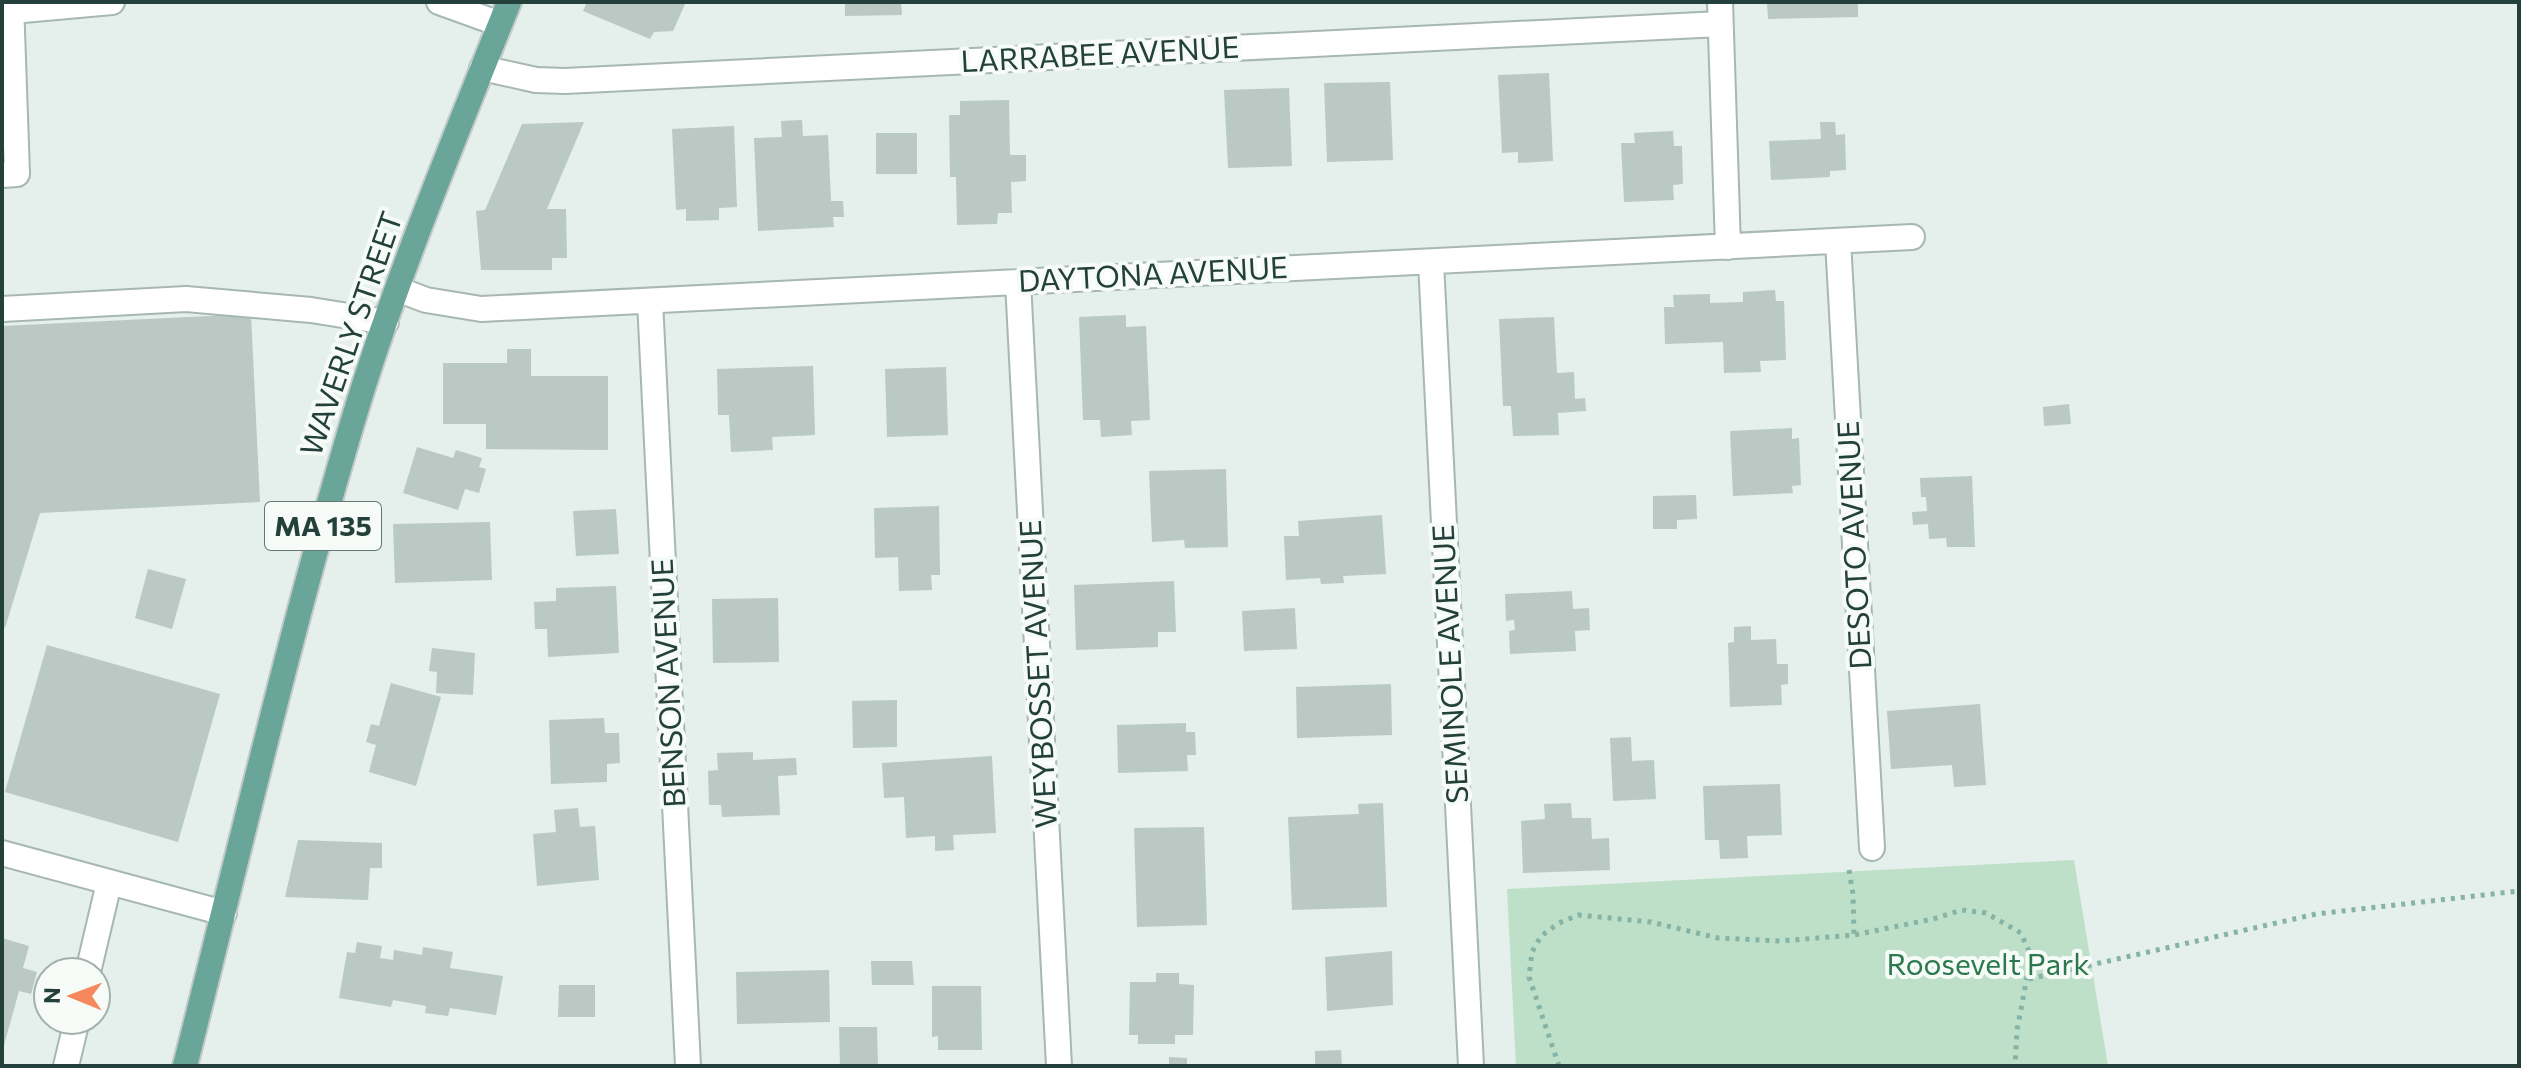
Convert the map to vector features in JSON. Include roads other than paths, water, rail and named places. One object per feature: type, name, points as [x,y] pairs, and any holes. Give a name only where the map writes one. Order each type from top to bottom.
[{"type":"main road","name":"WAVERLY STREET","points":[[185,1066],[308,576],[359,402],[397,289],[504,13]]},
{"type":"street","points":[[2,175],[17,174],[12,6],[112,2]]},
{"type":"street","points":[[439,2],[504,13]]},
{"type":"street","points":[[1720,13],[1728,247]]},
{"type":"street","name":"LARRABEE AVENUE","points":[[482,68],[536,80],[565,81],[1720,13]]},
{"type":"street","name":"DAYTONA AVENUE","points":[[397,289],[426,300],[481,309],[1912,237]]},
{"type":"street","name":"DESOTO AVENUE","points":[[1838,241],[1872,848]]},
{"type":"street","name":"SEMINOLE AVENUE","points":[[1431,262],[1471,1066]]},
{"type":"street","name":"WEYBOSSET AVENUE","points":[[1018,282],[1059,1066]]},
{"type":"street","points":[[2,309],[186,299],[311,310],[386,322]]},
{"type":"street","name":"BENSON AVENUE","points":[[650,301],[688,1066]]},
{"type":"street","points":[[2,853],[224,913]]},
{"type":"street","points":[[92,956],[109,883]]},
{"type":"street","points":[[66,1066],[73,1036]]},
{"type":"park label","name":"Roosevelt Park","points":[[1988,965]]}]
